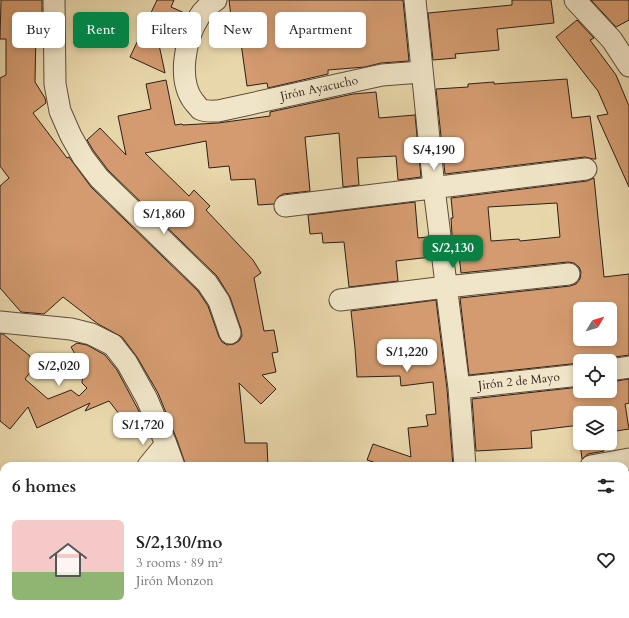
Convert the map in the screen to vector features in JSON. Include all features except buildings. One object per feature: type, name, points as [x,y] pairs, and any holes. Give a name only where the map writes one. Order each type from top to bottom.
[{"type":"street","points":[[54,0],[55,84],[60,111],[71,136],[83,158],[99,178],[207,283],[219,301],[230,333]]},
{"type":"street","name":"Jirón Ayacucho","points":[[216,0],[203,12],[193,28],[186,52],[184,66],[186,83],[190,96],[199,108],[208,111],[218,110],[382,74],[421,72]]},
{"type":"street","points":[[414,0],[434,188],[459,388],[465,462]]},
{"type":"street","points":[[575,0],[612,40],[629,66]]},
{"type":"street","points":[[285,206],[586,169]]},
{"type":"street","points":[[340,300],[569,274]]},
{"type":"street","points":[[0,322],[71,329],[91,334],[113,345],[127,363],[147,399],[173,462]]},
{"type":"street","points":[[617,369],[629,367]]},
{"type":"street","name":"Jirón 2 de Mayo","points":[[459,388],[573,376]]},
{"type":"street","points":[[151,462],[166,444]]},
{"type":"street","points":[[613,462],[629,459]]}]
